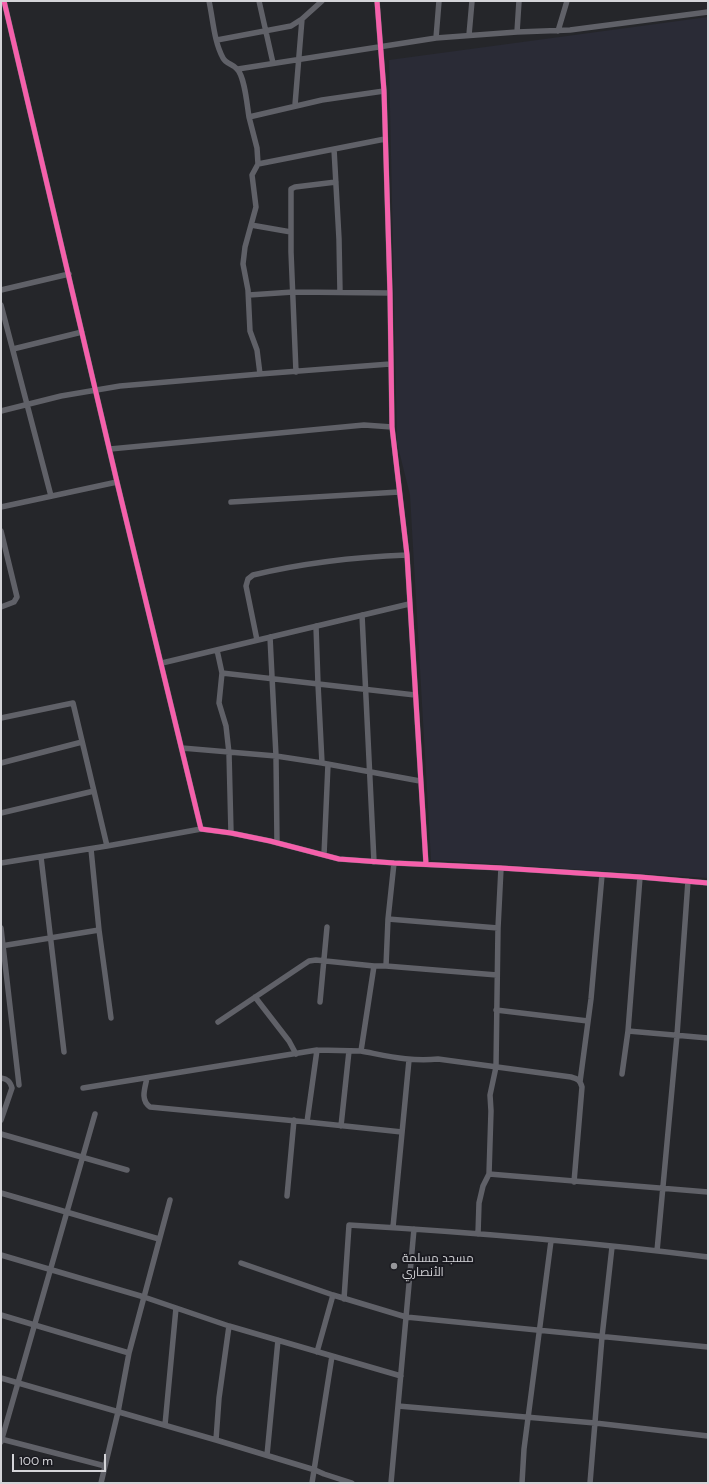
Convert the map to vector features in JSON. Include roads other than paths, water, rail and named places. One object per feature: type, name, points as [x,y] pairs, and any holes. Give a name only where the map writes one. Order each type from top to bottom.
[{"type":"street","points":[[4,1],[117,482],[201,829]]},
{"type":"street","points":[[209,1],[217,40],[224,60],[228,64],[238,69],[436,38],[570,30],[708,12]]},
{"type":"street","points":[[259,1],[273,63]]},
{"type":"street","points":[[217,40],[291,26],[302,20],[322,1]]},
{"type":"street","points":[[377,1],[384,91],[392,427],[398,492],[407,555],[426,864]]},
{"type":"street","points":[[436,38],[439,1]]},
{"type":"street","points":[[469,35],[472,1]]},
{"type":"street","points":[[517,32],[519,1]]},
{"type":"street","points":[[558,30],[567,1]]},
{"type":"street","points":[[295,105],[300,59],[302,20]]},
{"type":"street","points":[[238,69],[242,80],[257,148],[258,164],[252,175],[256,204],[245,247],[243,264],[249,295],[250,331],[257,350],[260,374]]},
{"type":"street","points":[[249,117],[295,105],[343,96],[384,91]]},
{"type":"street","points":[[258,164],[385,139]]},
{"type":"street","points":[[334,150],[340,292]]},
{"type":"street","points":[[296,372],[290,200],[291,188],[336,182]]},
{"type":"street","points":[[251,225],[291,232]]},
{"type":"street","points":[[1,290],[69,274]]},
{"type":"street","points":[[249,295],[293,292],[390,293]]},
{"type":"street","points":[[1,305],[51,496]]},
{"type":"street","points":[[13,349],[82,332]]},
{"type":"street","points":[[1,411],[96,389],[144,383],[390,364]]},
{"type":"street","points":[[110,449],[364,425],[392,427]]},
{"type":"street","points":[[1,507],[117,482]]},
{"type":"street","points":[[231,502],[398,492]]},
{"type":"street","points":[[1,531],[17,597],[16,601],[12,604],[1,607]]},
{"type":"street","points":[[257,640],[246,586],[248,579],[253,575],[330,561],[364,557],[407,555]]},
{"type":"street","points":[[162,663],[409,604]]},
{"type":"street","points":[[362,615],[374,862]]},
{"type":"street","points":[[316,626],[318,684],[325,763],[324,855]]},
{"type":"street","points":[[270,637],[276,756],[277,843]]},
{"type":"street","points":[[217,650],[222,673],[218,698],[226,726],[229,753],[231,833]]},
{"type":"street","points":[[222,673],[415,695]]},
{"type":"street","points":[[1,718],[73,702],[106,846]]},
{"type":"street","points":[[1,763],[82,742]]},
{"type":"street","points":[[182,748],[276,756],[325,763],[420,781]]},
{"type":"street","points":[[1,813],[94,791]]},
{"type":"street","points":[[1,863],[91,849],[201,829],[231,833],[339,859],[640,877],[708,883]]},
{"type":"street","points":[[91,849],[99,930],[111,1018]]},
{"type":"street","points":[[41,857],[64,1052]]},
{"type":"street","points":[[386,966],[388,919],[394,863]]},
{"type":"street","points":[[478,1234],[478,1203],[483,1186],[489,1174],[491,1111],[490,1095],[496,1067],[498,928],[501,868]]},
{"type":"street","points":[[574,1182],[582,1087],[580,1082],[588,1021],[602,875]]},
{"type":"street","points":[[622,1074],[628,1030],[640,877]]},
{"type":"street","points":[[657,1251],[677,1035],[688,881]]},
{"type":"street","points":[[388,919],[498,928]]},
{"type":"street","points":[[320,1002],[328,927]]},
{"type":"street","points":[[1,928],[19,1085]]},
{"type":"street","points":[[2,946],[99,930]]},
{"type":"street","points":[[218,1022],[308,961],[316,960],[497,975]]},
{"type":"street","points":[[361,1051],[374,966]]},
{"type":"street","points":[[255,997],[289,1041],[296,1054]]},
{"type":"street","points":[[496,1010],[588,1021]]},
{"type":"street","points":[[628,1030],[708,1038]]},
{"type":"street","points":[[83,1088],[317,1050],[361,1051],[422,1061],[438,1059],[571,1077],[578,1079],[580,1082]]},
{"type":"street","points":[[307,1122],[317,1050]]},
{"type":"street","points":[[341,1126],[349,1051]]},
{"type":"street","points":[[393,1227],[409,1060]]},
{"type":"street","points":[[1,1078],[6,1079],[11,1083],[12,1088],[1,1120]]},
{"type":"street","points":[[147,1078],[143,1099],[145,1104],[150,1107],[294,1120],[402,1132]]},
{"type":"street","points":[[95,1114],[1,1440],[105,1466]]},
{"type":"street","points":[[287,1196],[294,1120]]},
{"type":"street","points":[[1,1134],[127,1170]]},
{"type":"street","points":[[489,1174],[708,1192]]},
{"type":"street","points":[[1,1194],[159,1239]]},
{"type":"street","points":[[101,1483],[118,1412],[129,1353],[170,1200]]},
{"type":"street","points":[[344,1299],[349,1225],[478,1234],[708,1257]]},
{"type":"street","points":[[391,1483],[414,1229]]},
{"type":"street","points":[[522,1483],[524,1449],[551,1241]]},
{"type":"street","points":[[590,1483],[602,1337],[612,1247]]},
{"type":"street","points":[[1,1255],[144,1297],[229,1326],[401,1376]]},
{"type":"street","points":[[241,1263],[344,1299],[406,1317],[708,1347]]},
{"type":"street","points":[[317,1352],[333,1295]]},
{"type":"street","points":[[165,1425],[176,1308]]},
{"type":"street","points":[[1,1315],[129,1353]]},
{"type":"street","points":[[216,1440],[219,1398],[229,1326]]},
{"type":"street","points":[[267,1455],[278,1340]]},
{"type":"street","points":[[312,1483],[332,1356]]},
{"type":"street","points":[[1,1378],[267,1455],[352,1483]]},
{"type":"street","points":[[398,1406],[595,1423],[708,1436]]},
{"type":"place","name":"مسجد مسلمة الأنصاري","points":[[394,1266]]}]
